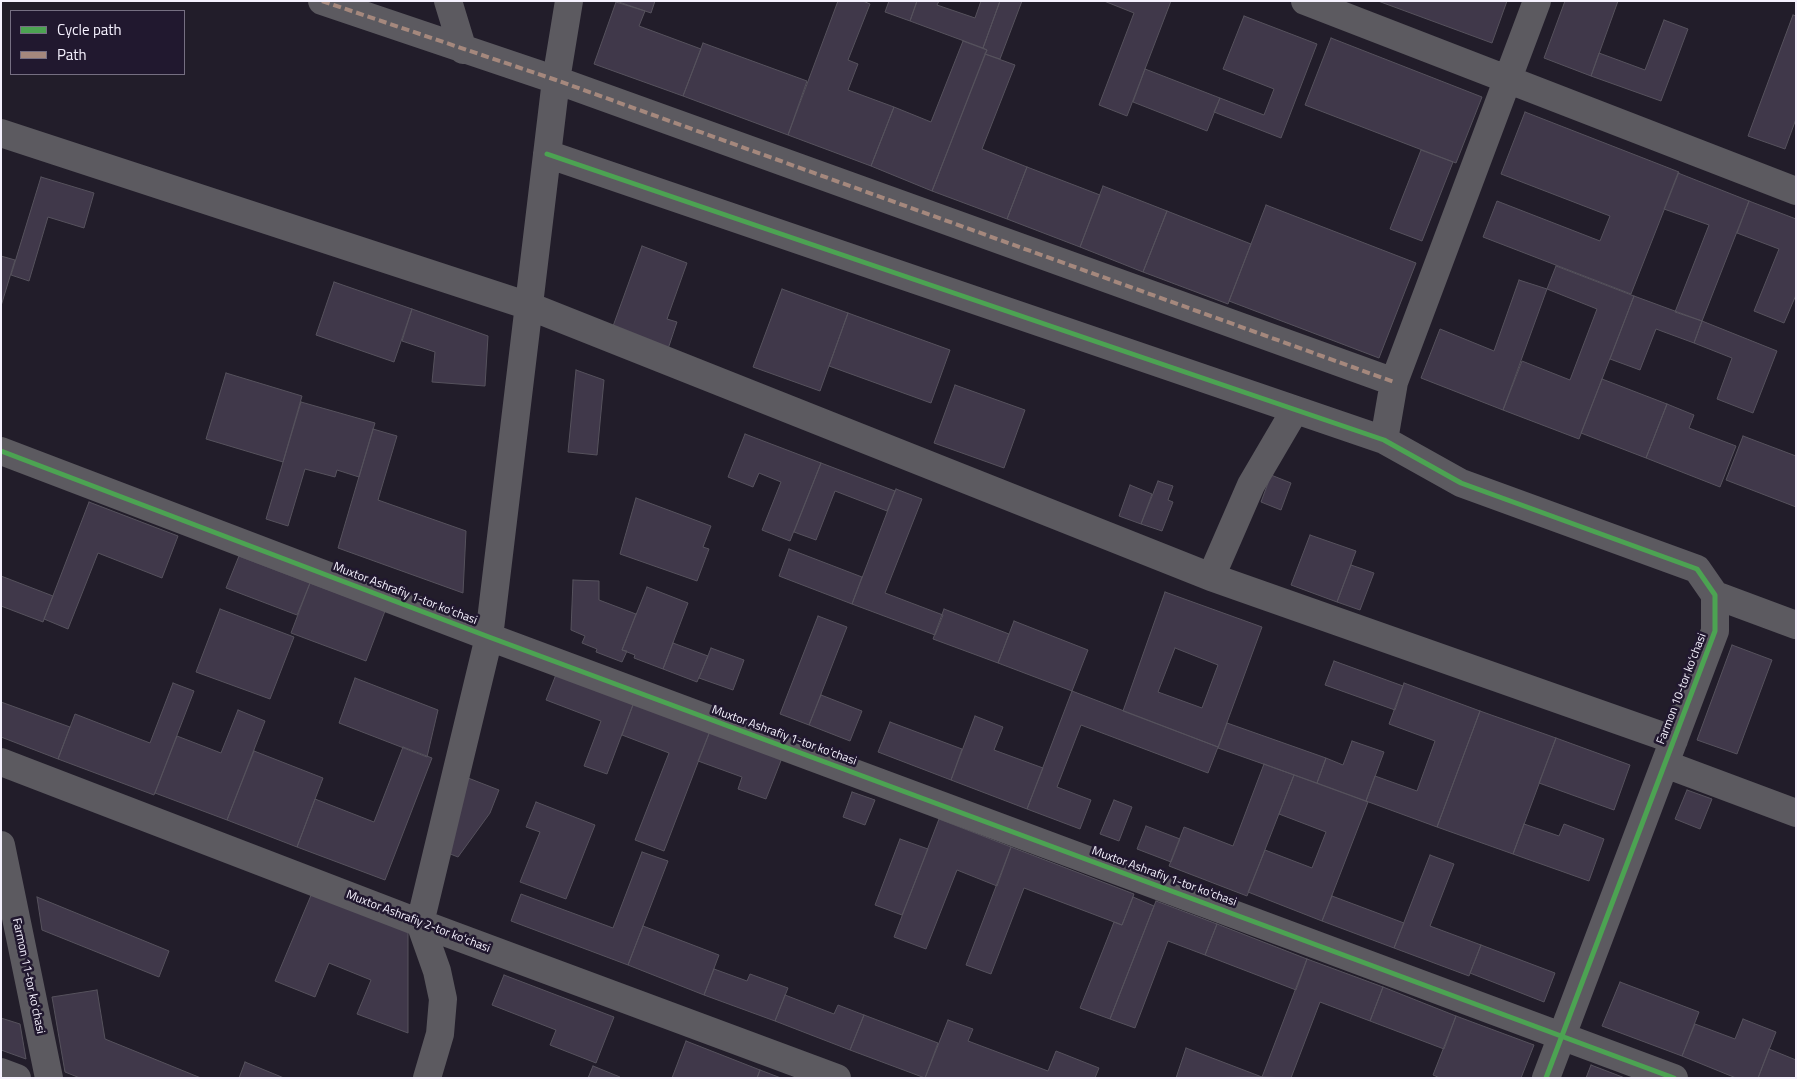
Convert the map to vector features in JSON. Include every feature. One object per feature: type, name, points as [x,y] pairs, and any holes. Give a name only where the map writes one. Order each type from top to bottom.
[{"type":"street","points":[[322,1],[556,80],[1394,382]]},
{"type":"street","points":[[448,1],[463,50]]},
{"type":"street","points":[[427,1078],[440,1034],[443,999],[437,971],[420,923],[489,637],[556,80],[569,1]]},
{"type":"street","points":[[1305,1],[1795,188]]},
{"type":"street","points":[[1384,440],[1394,382],[1537,1]]},
{"type":"street","points":[[1,133],[528,306],[1210,577],[1669,752],[1796,813]]},
{"type":"street","points":[[547,154],[1384,440],[1461,483],[1696,569],[1715,595],[1796,625]]},
{"type":"street","points":[[1210,577],[1251,485],[1295,410]]},
{"type":"street","name":"Muxtor Ashrafiy 1-tor koʻchasi","points":[[1,451],[489,637],[1674,1078]]},
{"type":"street","name":"Farmon 10-tor koʻchasi","points":[[1546,1078],[1715,631],[1715,595]]},
{"type":"street","name":"Muxtor Ashrafiy 2-tor koʻchasi","points":[[1,762],[420,923],[837,1078]]},
{"type":"street","name":"Farmon 11-tor koʻchasi","points":[[1,845],[49,1078]]},
{"type":"street","points":[[1,1072],[17,1078]]},
{"type":"building","points":[[616,1],[655,1],[651,13]]},
{"type":"building","points":[[838,1],[863,1],[870,4],[848,60],[858,64],[848,90],[894,107],[871,166],[788,135]]},
{"type":"building","points":[[889,1],[917,1],[910,21],[885,12]]},
{"type":"building","points":[[917,1],[939,1],[937,5],[975,18],[981,1],[1000,1],[983,48],[910,21]]},
{"type":"building","points":[[1000,1],[1022,1],[1000,59],[985,54],[987,50],[983,48]]},
{"type":"building","points":[[1104,1],[1171,1],[1127,116],[1099,105],[1134,13]]},
{"type":"building","points":[[1378,1],[1507,1],[1492,43]]},
{"type":"building","points":[[1565,1],[1618,1],[1591,76],[1544,58]]},
{"type":"building","points":[[616,2],[645,11],[639,26],[701,49],[683,96],[594,64]]},
{"type":"building","points":[[1793,15],[1796,16],[1796,119],[1785,149],[1748,136]]},
{"type":"building","points":[[1244,16],[1317,44],[1281,138],[1214,112],[1220,98],[1264,115],[1274,89],[1223,69]]},
{"type":"building","points":[[1664,20],[1688,29],[1661,101],[1591,76],[1599,53],[1645,70]]},
{"type":"building","points":[[1331,38],[1482,97],[1456,163],[1305,105]]},
{"type":"building","points":[[963,41],[987,50],[932,191],[871,166],[894,107],[931,122]]},
{"type":"building","points":[[703,43],[807,81],[788,135],[683,96]]},
{"type":"building","points":[[985,54],[1015,65],[982,149],[1027,167],[1007,219],[932,191]]},
{"type":"building","points":[[1145,69],[1220,98],[1207,131],[1133,102]]},
{"type":"building","points":[[1525,112],[1679,172],[1631,294],[1483,237],[1497,201],[1600,241],[1610,216],[1501,174]]},
{"type":"building","points":[[1421,150],[1453,162],[1422,241],[1390,229]]},
{"type":"building","points":[[1027,167],[1100,195],[1080,247],[1007,219]]},
{"type":"building","points":[[1678,173],[1749,201],[1702,321],[1675,312],[1709,225],[1664,209]]},
{"type":"building","points":[[41,177],[94,193],[84,228],[48,217],[29,281],[11,275]]},
{"type":"building","points":[[1103,186],[1167,211],[1143,272],[1080,247]]},
{"type":"building","points":[[1749,201],[1796,219],[1796,295],[1784,323],[1754,311],[1779,249],[1737,233]]},
{"type":"building","points":[[1266,205],[1416,263],[1379,358],[1229,301]]},
{"type":"building","points":[[1167,211],[1251,244],[1228,304],[1143,272]]},
{"type":"building","points":[[642,246],[687,263],[667,319],[677,322],[668,349],[612,329]]},
{"type":"building","points":[[1,256],[15,260],[1,306]]},
{"type":"building","points":[[1556,266],[1634,296],[1579,439],[1503,410],[1522,361],[1570,380],[1597,309],[1547,289]]},
{"type":"building","points":[[1519,280],[1547,289],[1503,410],[1421,378],[1440,329],[1494,351]]},
{"type":"building","points":[[334,282],[412,309],[394,362],[316,335]]},
{"type":"building","points":[[782,289],[848,313],[820,391],[753,367]]},
{"type":"building","points":[[1634,296],[1702,321],[1694,343],[1656,329],[1640,370],[1610,359]]},
{"type":"building","points":[[412,309],[488,336],[485,386],[432,382],[435,352],[402,341]]},
{"type":"building","points":[[848,313],[950,350],[931,403],[829,366]]},
{"type":"building","points":[[1702,321],[1777,351],[1753,413],[1717,399],[1732,358],[1694,343]]},
{"type":"building","points":[[576,370],[604,380],[597,455],[568,452]]},
{"type":"building","points":[[226,373],[302,396],[283,462],[206,439]]},
{"type":"building","points":[[1602,379],[1667,404],[1646,458],[1581,433]]},
{"type":"building","points":[[955,385],[1025,410],[1004,468],[934,443]]},
{"type":"building","points":[[301,402],[375,423],[359,477],[337,470],[335,477],[305,469],[288,526],[266,519]]},
{"type":"building","points":[[1667,404],[1694,415],[1689,428],[1736,446],[1720,487],[1646,458]]},
{"type":"building","points":[[373,429],[397,436],[378,500],[466,531],[463,593],[338,548]]},
{"type":"building","points":[[745,434],[821,463],[790,541],[762,530],[781,482],[759,473],[753,487],[728,477]]},
{"type":"building","points":[[1743,436],[1796,456],[1796,507],[1726,480]]},
{"type":"building","points":[[821,463],[895,491],[887,511],[835,491],[816,540],[794,532]]},
{"type":"building","points":[[1271,475],[1291,483],[1281,510],[1261,502]]},
{"type":"building","points":[[1158,481],[1173,486],[1168,500],[1173,502],[1162,531],[1141,524]]},
{"type":"building","points":[[1130,485],[1152,494],[1141,524],[1119,516]]},
{"type":"building","points":[[896,489],[922,499],[885,593],[943,615],[935,635],[852,604]]},
{"type":"building","points":[[636,498],[711,526],[703,547],[709,549],[697,581],[620,554]]},
{"type":"building","points":[[89,502],[178,536],[162,578],[98,553],[68,629],[44,619]]},
{"type":"building","points":[[1310,535],[1356,551],[1337,602],[1291,585]]},
{"type":"building","points":[[789,549],[862,577],[852,604],[779,576]]},
{"type":"building","points":[[239,556],[310,583],[297,615],[226,588]]},
{"type":"building","points":[[1351,565],[1374,573],[1360,610],[1337,602]]},
{"type":"building","points":[[1,576],[53,596],[43,622],[1,606]]},
{"type":"building","points":[[573,580],[599,581],[599,600],[636,614],[622,650],[627,651],[622,662],[596,652],[597,649],[582,643],[585,636],[571,630]]},
{"type":"building","points":[[310,583],[385,611],[366,661],[291,633]]},
{"type":"building","points":[[647,587],[688,603],[663,669],[634,658],[635,655],[622,650]]},
{"type":"building","points":[[1165,592],[1262,627],[1218,747],[1123,711]],"holes":[[[1175,648],[1218,665],[1202,708],[1158,692]]]},
{"type":"building","points":[[220,609],[294,637],[270,699],[196,672]]},
{"type":"building","points":[[944,609],[1009,634],[998,663],[933,639]]},
{"type":"building","points":[[818,616],[847,627],[809,725],[780,714]]},
{"type":"building","points":[[1014,621],[1088,650],[1072,691],[998,663]]},
{"type":"building","points":[[673,643],[708,656],[697,682],[663,669]]},
{"type":"building","points":[[1732,645],[1772,660],[1737,754],[1697,740]]},
{"type":"building","points":[[711,648],[744,660],[733,690],[699,678]]},
{"type":"building","points":[[1334,661],[1403,686],[1395,710],[1325,685]]},
{"type":"building","points":[[557,672],[634,702],[607,774],[584,766],[601,721],[546,700]]},
{"type":"building","points":[[355,678],[438,710],[427,757],[339,723]]},
{"type":"building","points":[[173,683],[194,691],[154,795],[58,759],[75,714],[150,743]]},
{"type":"building","points":[[1404,683],[1480,711],[1437,827],[1366,801],[1375,776],[1417,791],[1435,741],[1389,724]]},
{"type":"building","points":[[1072,691],[1218,747],[1208,773],[1081,725],[1057,787],[1091,800],[1080,829],[1027,809]]},
{"type":"building","points":[[821,695],[862,711],[850,741],[809,725]]},
{"type":"building","points":[[1,702],[70,727],[58,759],[1,737]]},
{"type":"building","points":[[634,702],[710,731],[664,851],[635,840],[669,753],[622,735]]},
{"type":"building","points":[[238,710],[265,721],[227,820],[155,793],[177,736],[221,753]]},
{"type":"building","points":[[1480,711],[1556,738],[1513,854],[1437,827]]},
{"type":"building","points":[[975,716],[1003,727],[994,750],[1043,768],[1027,809],[951,780]]},
{"type":"building","points":[[890,722],[962,749],[951,780],[878,752]]},
{"type":"building","points":[[1227,723],[1326,758],[1317,783],[1218,748]]},
{"type":"building","points":[[710,731],[782,758],[766,799],[738,789],[742,777],[698,761]]},
{"type":"building","points":[[1556,738],[1630,765],[1614,810],[1539,783]]},
{"type":"building","points":[[1352,741],[1384,752],[1366,801],[1317,783],[1326,758],[1343,765]]},
{"type":"building","points":[[403,747],[432,758],[385,880],[297,847],[315,799],[374,822]]},
{"type":"building","points":[[254,751],[323,778],[297,847],[227,820]]},
{"type":"building","points":[[1264,764],[1294,775],[1247,896],[1169,866],[1184,827],[1233,846]]},
{"type":"building","points":[[1294,775],[1368,802],[1322,921],[1248,892],[1265,850],[1312,868],[1326,832],[1279,814]]},
{"type":"building","points":[[468,778],[499,790],[490,813],[458,857],[440,850]]},
{"type":"building","points":[[1687,790],[1712,799],[1700,829],[1675,819]]},
{"type":"building","points":[[852,792],[875,800],[865,825],[843,817]]},
{"type":"building","points":[[1114,800],[1132,807],[1119,841],[1100,834]]},
{"type":"building","points":[[536,802],[595,825],[566,899],[520,882],[540,832],[526,827]]},
{"type":"building","points":[[939,819],[1011,847],[997,886],[957,870],[926,949],[894,937]]},
{"type":"building","points":[[1524,824],[1559,836],[1564,824],[1604,839],[1589,881],[1513,854]]},
{"type":"building","points":[[1146,826],[1180,839],[1171,862],[1137,849]]},
{"type":"building","points":[[900,839],[928,849],[902,915],[875,905]]},
{"type":"building","points":[[1011,847],[1134,894],[1122,925],[1024,888],[991,974],[966,965]]},
{"type":"building","points":[[642,852],[668,861],[628,965],[511,921],[521,894],[613,928]]},
{"type":"building","points":[[1430,855],[1454,864],[1430,926],[1481,945],[1469,976],[1394,948]]},
{"type":"building","points":[[312,893],[408,931],[408,1033],[357,1014],[371,980],[329,963],[315,997],[275,981]]},
{"type":"building","points":[[1332,896],[1404,923],[1394,948],[1322,921]]},
{"type":"building","points":[[37,897],[169,951],[159,977],[42,930]]},
{"type":"building","points":[[1133,897],[1154,906],[1110,1019],[1080,1008],[1114,922],[1122,925]]},
{"type":"building","points":[[1156,901],[1217,924],[1205,955],[1168,941],[1135,1028],[1110,1019]]},
{"type":"building","points":[[1217,924],[1307,959],[1296,990],[1205,955]]},
{"type":"building","points":[[643,926],[719,955],[704,995],[628,965]]},
{"type":"building","points":[[1481,945],[1555,973],[1544,1002],[1470,973]]},
{"type":"building","points":[[1307,959],[1383,987],[1370,1021],[1320,1002],[1291,1078],[1262,1077]]},
{"type":"building","points":[[714,969],[747,981],[750,974],[788,988],[775,1021],[704,995]]},
{"type":"building","points":[[504,975],[614,1017],[596,1063],[550,1045],[556,1030],[492,1005]]},
{"type":"building","points":[[1620,982],[1699,1012],[1682,1056],[1602,1026]]},
{"type":"building","points":[[1383,987],[1456,1016],[1444,1049],[1370,1021]]},
{"type":"building","points":[[97,990],[105,1039],[201,1078],[80,1078],[65,1072],[52,997]]},
{"type":"building","points":[[785,995],[834,1014],[838,1005],[864,1015],[850,1050],[775,1021]]},
{"type":"building","points":[[864,1015],[938,1043],[925,1078],[850,1050]]},
{"type":"building","points":[[1456,1016],[1534,1045],[1521,1078],[1440,1078],[1433,1075]]},
{"type":"building","points":[[1,1018],[20,1024],[26,1059],[1,1050]]},
{"type":"building","points":[[1743,1019],[1776,1032],[1758,1078],[1736,1078],[1682,1056],[1695,1024],[1735,1039]]},
{"type":"building","points":[[948,1020],[973,1029],[968,1041],[1048,1071],[1056,1051],[1099,1068],[1095,1078],[925,1078]]},
{"type":"building","points":[[686,1041],[760,1070],[757,1078],[672,1078]]},
{"type":"building","points":[[1186,1048],[1262,1077],[1176,1078]]},
{"type":"building","points":[[1769,1049],[1796,1060],[1796,1078],[1758,1078]]},
{"type":"building","points":[[245,1062],[284,1078],[239,1078]]},
{"type":"building","points":[[1591,1065],[1625,1078],[1586,1078]]},
{"type":"building","points":[[593,1066],[620,1077],[620,1078],[588,1078]]},
{"type":"building","points":[[760,1070],[781,1078],[757,1078]]},
{"type":"marked path","points":[[322,1],[556,80],[1394,382]]},
{"type":"cycle path","points":[[547,154],[1384,440],[1461,483],[1697,569],[1715,595],[1715,631],[1546,1078]]},
{"type":"cycle path","points":[[1,451],[489,637],[1674,1078]]}]
